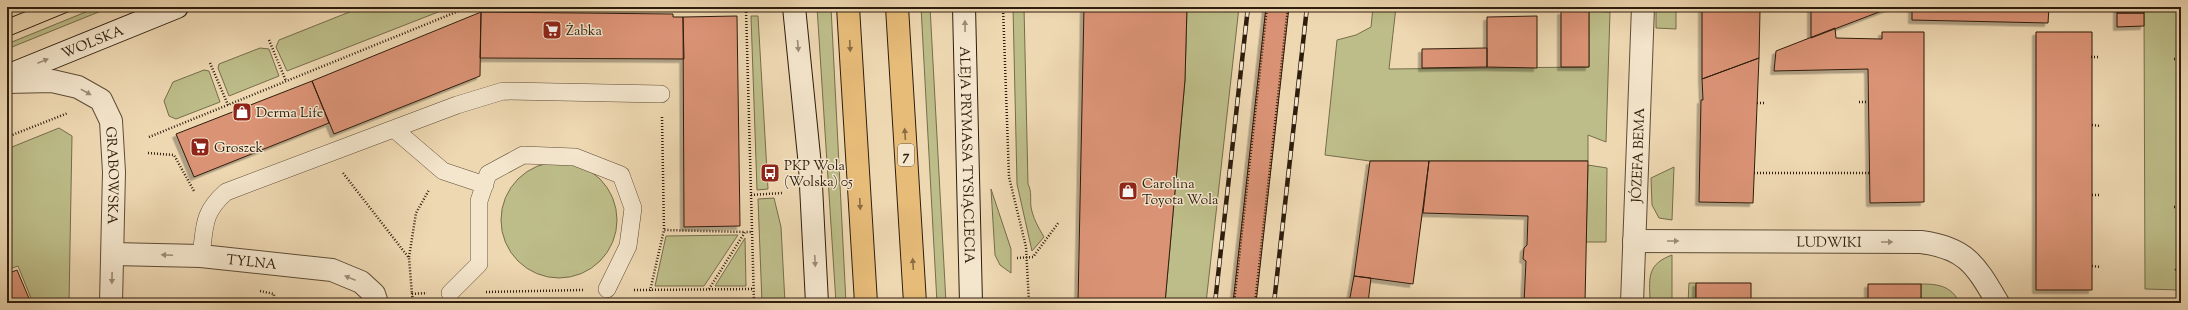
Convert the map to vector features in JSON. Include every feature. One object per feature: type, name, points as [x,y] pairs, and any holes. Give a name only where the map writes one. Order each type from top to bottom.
[{"type":"main road","points":[[848,7],[866,303]]},
{"type":"main road","name":"7","points":[[897,7],[915,303]]},
{"type":"street","name":"WOLSKA","points":[[7,76],[177,7]]},
{"type":"street","points":[[794,7],[810,166],[817,303]]},
{"type":"street","name":"ALEJA PRYMASA TYSIĄCLECIA","points":[[964,7],[971,303]]},
{"type":"street","name":"JÓZEFA BEMA","points":[[1632,303],[1643,7]]},
{"type":"street","name":"GRABOWSKA","points":[[7,82],[52,81],[78,87],[100,100],[111,121],[114,172],[111,303]]},
{"type":"street","name":"LUDWIKI","points":[[1634,241],[1913,242],[1935,244],[1962,255],[1978,268],[1998,303]]},
{"type":"street","name":"TYLNA","points":[[112,254],[201,256],[332,270],[361,282],[374,294],[377,303]]},
{"type":"lane","points":[[201,256],[206,215],[215,202],[226,192],[458,105],[503,91],[661,94]]},
{"type":"lane","points":[[394,129],[443,171],[485,185]]},
{"type":"lane","points":[[450,293],[479,264],[479,201],[488,174],[523,155],[574,157],[621,175],[633,208],[628,246],[607,290]]},
{"type":"path","points":[[149,137],[466,7],[762,9]]},
{"type":"path","points":[[1003,7],[1009,177],[1027,257],[1029,303]]},
{"type":"path","points":[[1234,303],[1267,7]]},
{"type":"path","points":[[1255,303],[1288,7]]},
{"type":"path","points":[[746,9],[754,303]]},
{"type":"path","points":[[268,40],[286,81]]},
{"type":"path","points":[[2092,57],[2100,57]]},
{"type":"path","points":[[2174,58],[2181,58]]},
{"type":"path","points":[[210,63],[228,105]]},
{"type":"path","points":[[1757,102],[1765,103]]},
{"type":"path","points":[[1859,102],[1868,102]]},
{"type":"path","points":[[7,137],[69,112]]},
{"type":"path","points":[[2092,125],[2100,126]]},
{"type":"path","points":[[328,154],[408,258]]},
{"type":"path","points":[[413,303],[408,258],[416,213],[443,171]]},
{"type":"path","points":[[1754,173],[1869,173]]},
{"type":"path","points":[[751,194],[782,193]]},
{"type":"path","points":[[2092,195],[2101,195]]},
{"type":"path","points":[[2174,207],[2181,207]]},
{"type":"path","points":[[1017,258],[1033,257],[1060,222]]},
{"type":"path","points":[[650,291],[664,230],[752,232]]},
{"type":"path","points":[[709,290],[745,232]]},
{"type":"path","points":[[2092,266],[2101,267]]},
{"type":"path","points":[[2175,270],[2181,266]]},
{"type":"path","points":[[412,294],[754,289]]},
{"type":"green space","points":[[98,7],[111,7],[7,49],[7,44]]},
{"type":"green space","points":[[362,7],[451,7],[287,71],[276,47],[279,40]]},
{"type":"green space","points":[[817,7],[831,7],[846,303],[836,303]]},
{"type":"green space","points":[[921,7],[930,7],[946,303],[937,303]]},
{"type":"green space","points":[[1013,7],[1024,7],[1028,184],[1031,195],[1033,215],[1044,237],[1032,251],[1017,184]]},
{"type":"green space","points":[[1187,7],[1239,7],[1206,303],[1165,303],[1185,80]]},
{"type":"green space","points":[[1373,7],[1396,7],[1389,69],[1589,67],[1589,11],[1610,12],[1606,142],[1588,135],[1588,161],[1370,161],[1325,155],[1337,40],[1356,35],[1371,27]]},
{"type":"green space","points":[[1656,7],[1676,7],[1676,29],[1656,28]]},
{"type":"green space","points":[[2144,7],[2181,7],[2181,290],[2145,289]]},
{"type":"green space","points":[[751,16],[758,16],[768,189],[757,190]]},
{"type":"green space","points":[[260,48],[269,49],[279,76],[229,96],[218,68],[219,64]]},
{"type":"green space","points":[[204,70],[209,71],[220,102],[176,119],[169,116],[164,101],[173,82]]},
{"type":"green space","points":[[59,128],[72,136],[69,303],[33,303],[18,266],[7,270],[7,149]]},
{"type":"green space","points":[[559,162],[581,167],[600,179],[612,198],[617,220],[612,242],[600,261],[581,273],[559,278],[537,273],[518,261],[506,242],[501,220],[506,198],[518,179],[537,167]]},
{"type":"green space","points":[[1588,165],[1607,168],[1606,242],[1586,242]]},
{"type":"green space","points":[[1674,167],[1672,220],[1659,218],[1652,205],[1651,178]]},
{"type":"green space","points":[[991,189],[1011,249],[1011,273],[1000,265],[995,255]]},
{"type":"green space","points":[[774,198],[781,227],[785,303],[762,303],[758,199]]},
{"type":"green space","points":[[738,235],[704,286],[655,286],[666,236]]},
{"type":"green space","points":[[745,238],[746,286],[715,286]]},
{"type":"green space","points":[[1672,255],[1672,300],[1650,299],[1650,277],[1654,267],[1658,262]]},
{"type":"green space","points":[[1689,283],[1696,283],[1696,303],[1688,303]]},
{"type":"green space","points":[[1921,284],[1944,287],[1953,293],[1960,303],[1921,303]]},
{"type":"building","name":"Carolina Toyota Wola","points":[[1084,7],[1187,7],[1185,80],[1165,303],[1078,303]]},
{"type":"building","points":[[1266,7],[1289,7],[1256,303],[1233,303]]},
{"type":"building","points":[[1702,7],[1758,7],[1760,10],[1759,58],[1702,79]]},
{"type":"building","points":[[1794,7],[1892,7],[1811,38],[1811,8]]},
{"type":"building","points":[[1912,7],[2049,7],[2048,23],[1912,20]]},
{"type":"building","points":[[2117,7],[2144,7],[2144,13],[2117,13]]},
{"type":"building","points":[[1561,11],[1589,11],[1589,67],[1561,67]]},
{"type":"building","points":[[481,12],[673,14],[673,17],[683,17],[684,59],[480,58]]},
{"type":"building","points":[[481,12],[480,76],[334,134],[312,81]]},
{"type":"building","points":[[2117,13],[2144,13],[2144,26],[2117,27]]},
{"type":"building","points":[[737,16],[740,226],[684,227],[683,17]]},
{"type":"building","points":[[1537,16],[1537,68],[1487,67],[1487,17]]},
{"type":"building","points":[[1835,28],[1836,38],[1882,39],[1882,32],[1924,32],[1924,202],[1870,203],[1868,69],[1774,71],[1776,51]]},
{"type":"building","points":[[2036,32],[2092,32],[2092,290],[2036,290]]},
{"type":"building","points":[[1487,48],[1487,67],[1422,68],[1422,49]]},
{"type":"building","points":[[1759,58],[1753,203],[1699,202],[1701,100],[1703,100],[1702,79]]},
{"type":"building","points":[[312,81],[329,123],[194,177],[176,134]]},
{"type":"building","points":[[1370,161],[1429,161],[1413,284],[1354,276]]},
{"type":"building","points":[[1429,161],[1588,161],[1585,303],[1524,303],[1526,261],[1523,259],[1524,248],[1527,245],[1528,216],[1423,213]]},
{"type":"building","points":[[17,270],[31,303],[7,303],[7,274]]},
{"type":"building","points":[[1354,276],[1371,278],[1368,303],[1349,303]]},
{"type":"building","points":[[1696,283],[1751,283],[1751,303],[1696,303]]},
{"type":"building","points":[[1868,284],[1921,284],[1921,303],[1868,303]]},
{"type":"building","points":[[199,299],[247,303],[199,303]]},
{"type":"tram line","points":[[7,19],[37,7]]},
{"type":"tram line","points":[[7,37],[80,7]]},
{"type":"railway","points":[[1215,303],[1248,7]]},
{"type":"railway","points":[[1274,303],[1307,7]]},
{"type":"place","name":"Żabka","points":[[552,30]]},
{"type":"place","name":"Derma Life","points":[[242,112]]},
{"type":"place","name":"Groszek","points":[[200,147]]},
{"type":"place","name":"PKP Wola (Wolska) 05","points":[[770,173]]},
{"type":"place","name":"Carolina Toyota Wola","points":[[1128,191]]}]
